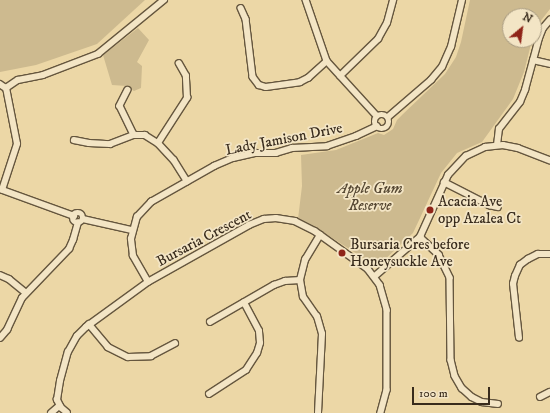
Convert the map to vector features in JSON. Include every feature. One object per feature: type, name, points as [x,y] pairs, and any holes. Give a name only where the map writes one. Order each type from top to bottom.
[{"type":"street","points":[[6,88],[18,80],[43,75],[98,54],[164,0]]},
{"type":"street","points":[[306,0],[327,61],[377,116]]},
{"type":"street","points":[[340,76],[378,39],[387,22],[393,0]]},
{"type":"street","points":[[388,117],[431,80],[442,67],[451,47],[462,0]]},
{"type":"street","points":[[241,8],[246,19],[253,77],[256,86],[266,87],[300,82],[308,78],[327,61]]},
{"type":"street","points":[[497,145],[499,129],[520,102],[541,32],[550,20]]},
{"type":"street","points":[[533,60],[550,64]]},
{"type":"street","points":[[158,143],[187,98],[186,76],[179,64]]},
{"type":"street","points":[[0,84],[6,88],[17,139],[16,150],[1,190],[74,216],[81,213],[81,221],[74,240],[67,252],[26,292],[18,305],[7,330],[0,338]]},
{"type":"street","points":[[128,90],[120,106],[134,135]]},
{"type":"street","points":[[384,114],[388,117],[390,124],[381,129],[375,122],[377,116],[384,114]]},
{"type":"street","name":"Lady Jamison Drive","points":[[148,282],[133,256],[131,243],[132,230],[139,214],[148,204],[214,166],[233,158],[255,153],[278,152],[292,148],[327,146],[350,139],[377,126]]},
{"type":"street","points":[[74,140],[89,143],[110,144],[134,135],[145,135],[158,143],[178,164],[187,181]]},
{"type":"street","points":[[375,276],[420,237],[444,182],[452,169],[466,156],[479,150],[497,145],[518,148],[550,160]]},
{"type":"street","points":[[444,182],[489,205],[498,207]]},
{"type":"street","name":"Bursaria Crescent","points":[[59,406],[57,395],[68,352],[77,336],[89,324],[148,282],[249,225],[264,219],[283,218],[295,221],[320,235],[364,266],[375,276],[383,290],[387,310],[387,390],[381,413]]},
{"type":"street","points":[[81,221],[132,230]]},
{"type":"street","points":[[318,413],[322,334],[318,321],[303,297],[300,280],[304,260],[320,235]]},
{"type":"street","points":[[420,237],[439,255],[450,278],[451,360],[455,376],[462,388],[472,397],[482,402],[498,404]]},
{"type":"street","points":[[519,338],[513,284],[515,276],[520,265],[528,259],[538,254],[550,254]]},
{"type":"street","points":[[0,275],[10,279],[26,292]]},
{"type":"street","points":[[210,322],[278,283],[300,280]]},
{"type":"street","points":[[209,394],[246,370],[257,353],[260,343],[259,331],[244,302]]},
{"type":"street","points":[[89,324],[108,347],[128,357],[151,356],[175,343]]},
{"type":"street","points":[[540,397],[550,392]]},
{"type":"street","points":[[51,413],[59,406],[67,413]]},
{"type":"green space","points":[[0,0],[145,0],[97,44],[36,65],[0,72]]},
{"type":"green space","name":"Apple Gum Reserve","points":[[470,0],[550,0],[550,9],[542,19],[542,8],[502,8],[502,48],[530,48],[524,72],[513,99],[482,142],[457,153],[441,173],[413,233],[380,264],[371,263],[320,230],[298,219],[302,186],[301,155],[336,150],[378,133],[384,135],[393,129],[397,120],[445,74],[456,57],[461,42]]},
{"type":"green space","points":[[138,28],[149,40],[137,62],[142,66],[141,88],[134,91],[127,86],[112,85],[103,55]]},
{"type":"place","name":"Acacia Ave opp Azalea Ct","points":[[430,210]]},
{"type":"place","name":"Bursaria Cres before Honeysuckle Ave","points":[[342,253]]}]
